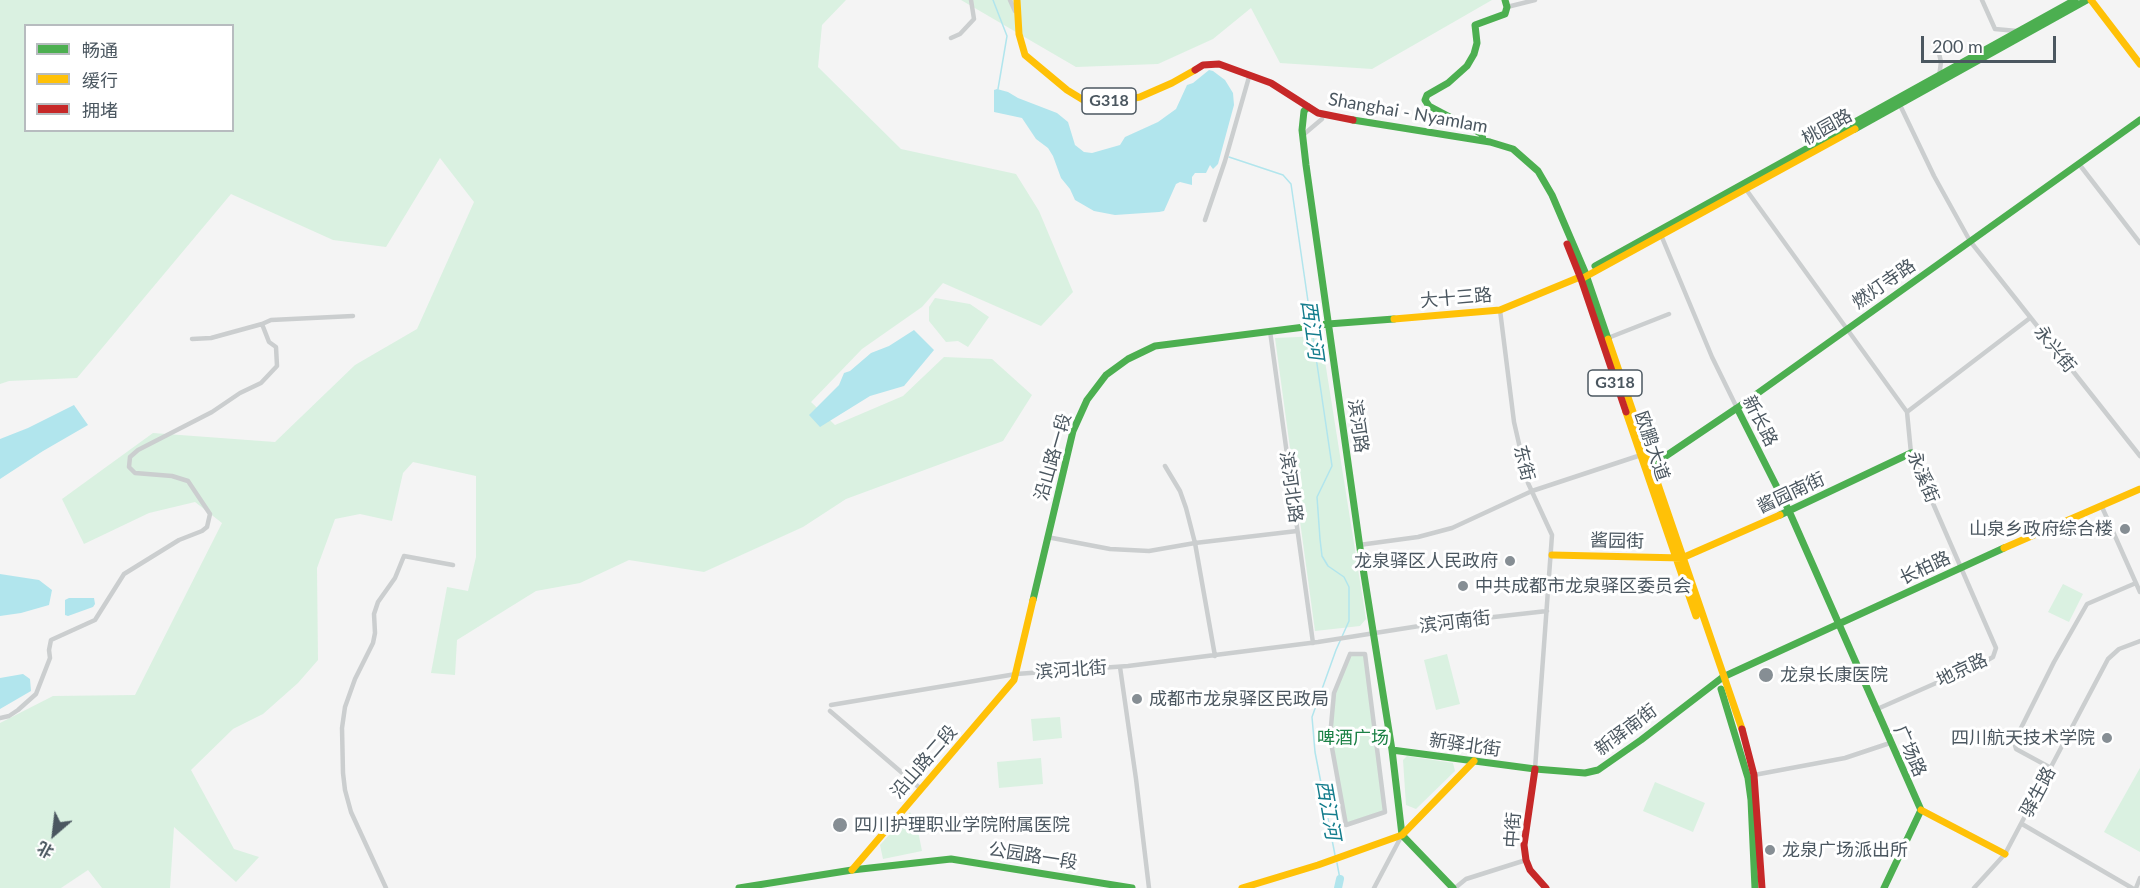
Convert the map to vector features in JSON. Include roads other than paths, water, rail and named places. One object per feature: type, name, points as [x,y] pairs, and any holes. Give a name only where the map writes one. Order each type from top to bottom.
[{"type":"main road","name":"Shanghai - Nyamlam","points":[[1017,0],[1022,48],[1029,60],[1085,101],[1092,103],[1140,97],[1172,83],[1194,69],[1207,64],[1219,64],[1271,83],[1306,109],[1329,116],[1483,140],[1512,149],[1538,171],[1552,195],[1582,276]]},
{"type":"main road","points":[[1898,101],[2075,0]]},
{"type":"main road","points":[[2089,0],[2140,64]]},
{"type":"main road","name":"桃园路","points":[[1582,276],[1898,101],[2025,36],[2089,0]]},
{"type":"main road","points":[[2096,0],[2140,56]]},
{"type":"main road","points":[[1483,140],[1482,134],[1428,106],[1425,100],[1427,95],[1448,83],[1467,66],[1477,43],[1475,25],[1505,14],[1506,3]]},
{"type":"main road","name":"欧鹏大道","points":[[1306,109],[1322,120],[1484,146],[1517,158],[1529,169],[1542,185],[1608,338],[1643,454]]},
{"type":"main road","name":"滨河路","points":[[1306,109],[1303,135],[1359,545],[1392,750],[1402,835]]},
{"type":"main road","name":"燃灯寺路","points":[[1648,468],[1737,408],[2140,120]]},
{"type":"main road","name":"欧鹏大道","points":[[1582,276],[1678,557],[1721,679],[1742,730],[1754,775],[1762,888]]},
{"type":"main road","name":"大十三路","points":[[1291,329],[1500,310],[1582,276]]},
{"type":"main road","name":"沿山路一段","points":[[1016,674],[1074,431],[1087,400],[1106,375],[1128,359],[1155,346],[1291,329]]},
{"type":"main road","name":"新长路","points":[[1737,408],[1789,511],[1838,625]]},
{"type":"main road","name":"酱园南街","points":[[1678,557],[1789,511],[1911,453]]},
{"type":"main road","name":"长柏路","points":[[1721,679],[1962,567],[2140,489]]},
{"type":"main road","name":"酱园街","points":[[1552,555],[1678,557]]},
{"type":"main road","name":"广场路","points":[[1838,625],[1921,810]]},
{"type":"main road","name":"沿山路二段","points":[[852,870],[1014,680],[1016,674]]},
{"type":"main road","name":"欧鹏大道","points":[[1721,679],[1748,778],[1755,888]]},
{"type":"main road","name":"新驿南街","points":[[1535,769],[1585,773],[1598,770],[1721,679]]},
{"type":"main road","name":"新驿北街","points":[[1392,750],[1535,769]]},
{"type":"main road","points":[[1242,888],[1318,865],[1402,835],[1473,761]]},
{"type":"main road","name":"中街","points":[[1535,769],[1524,845],[1530,870],[1545,888]]},
{"type":"main road","points":[[1884,888],[1921,810],[2005,854]]},
{"type":"main road","points":[[1402,835],[1454,888]]},
{"type":"main road","name":"公园路一段","points":[[739,888],[852,870],[951,859],[1131,888]]},
{"type":"street","points":[[951,38],[960,34],[974,19],[971,0]]},
{"type":"street","points":[[1010,0],[1017,17]]},
{"type":"street","points":[[1506,3],[1535,0]]},
{"type":"street","points":[[1982,0],[1995,29],[2022,31]]},
{"type":"street","points":[[1937,45],[1941,56],[1939,76]]},
{"type":"street","points":[[1205,220],[1251,77]]},
{"type":"street","name":"永兴街","points":[[1898,101],[1934,176],[1970,241],[2140,456]]},
{"type":"street","points":[[1303,135],[1322,120]]},
{"type":"street","points":[[2079,164],[2140,243]]},
{"type":"street","points":[[1744,187],[1907,412],[2030,318]]},
{"type":"street","name":"新长路","points":[[1661,232],[1712,357],[1737,408]]},
{"type":"street","name":"东街","points":[[1500,310],[1514,422],[1528,483],[1552,535],[1535,769]]},
{"type":"street","points":[[1608,338],[1669,314]]},
{"type":"street","points":[[192,339],[211,338],[272,320],[353,316]]},
{"type":"street","points":[[0,718],[9,716],[18,710],[36,694],[50,658],[51,640],[95,620],[124,574],[179,540],[202,531],[207,526],[210,514],[188,481],[181,478],[135,473],[129,467],[129,457],[261,383],[278,366],[276,347],[270,342],[261,324]]},
{"type":"street","name":"滨河北路","points":[[1270,331],[1315,642]]},
{"type":"street","name":"永溪街","points":[[1907,412],[1911,453],[1962,567]]},
{"type":"street","points":[[1359,545],[1418,537],[1452,528],[1532,491],[1643,454]]},
{"type":"street","points":[[1165,466],[1180,490],[1196,543],[1215,656]]},
{"type":"street","points":[[2102,507],[2140,592]]},
{"type":"street","points":[[1047,537],[1110,549],[1149,551],[1298,531]]},
{"type":"street","points":[[386,888],[348,803],[343,773],[342,728],[345,707],[355,679],[373,642],[374,614],[378,602],[395,578],[404,556],[453,565]]},
{"type":"street","name":"地京路","points":[[1875,710],[1986,661],[1996,653],[1996,648],[1962,567]]},
{"type":"street","points":[[2051,768],[2016,749],[2014,742],[2054,662],[2087,604],[2136,583]]},
{"type":"street","name":"滨河南街","points":[[1315,642],[1432,624],[1547,611]]},
{"type":"street","name":"驿生路","points":[[1974,888],[2005,854],[2108,659],[2119,649],[2140,641]]},
{"type":"street","name":"滨河北街","points":[[831,705],[1016,674],[1120,667],[1315,642]]},
{"type":"street","points":[[1350,654],[1365,654],[1385,812],[1346,825],[1330,737],[1334,693],[1350,654]]},
{"type":"street","points":[[1120,667],[1149,888]]},
{"type":"street","points":[[830,711],[921,789]]},
{"type":"street","points":[[1754,775],[1845,758],[1890,743]]},
{"type":"street","points":[[2022,824],[2134,888],[2140,878]]},
{"type":"street","points":[[1374,888],[1402,835]]},
{"type":"street","points":[[1454,888],[1466,879],[1526,860]]},
{"type":"water","points":[[1209,70],[1225,80],[1233,93],[1234,105],[1218,164],[1213,169],[1210,165],[1206,173],[1195,173],[1192,177],[1192,185],[1180,182],[1176,184],[1164,211],[1159,212],[1115,215],[1094,211],[1075,200],[1061,178],[1048,148],[1036,139],[1022,118],[994,112],[994,90],[1008,92],[1057,113],[1068,122],[1075,145],[1084,152],[1092,153],[1120,145],[1125,137],[1158,122],[1176,109],[1187,85]]},
{"type":"water","points":[[914,330],[934,350],[904,386],[870,396],[820,427],[809,415],[839,385],[844,373],[850,371],[871,353],[889,346]]},
{"type":"water","points":[[74,405],[88,425],[0,479],[0,439]]},
{"type":"water","points":[[0,574],[39,580],[52,590],[49,605],[0,616]]},
{"type":"water","points":[[94,598],[95,604],[93,607],[68,616],[65,615],[65,600]]},
{"type":"water","points":[[23,674],[30,679],[31,691],[0,709],[0,678]]},
{"type":"waterway","name":"西江河","points":[[993,0],[1007,36],[998,89]]},
{"type":"waterway","name":"西江河","points":[[1229,157],[1283,175],[1291,184],[1311,322]]},
{"type":"waterway","name":"西江河","points":[[1312,330],[1332,466],[1317,497],[1322,556],[1328,566],[1344,577],[1349,587],[1349,621],[1312,717],[1315,752],[1335,855]]},
{"type":"waterway","name":"西江河","points":[[1337,863],[1340,879]]},
{"type":"waterway","name":"西江河","points":[[1338,888],[1340,879]]},
{"type":"place","name":"山泉乡政府综合楼","points":[[2125,529]]},
{"type":"place","name":"龙泉驿区人民政府","points":[[1510,561]]},
{"type":"place","name":"中共成都市龙泉驿区委员会","points":[[1463,586]]},
{"type":"place","name":"龙泉长康医院","points":[[1766,675]]},
{"type":"place","name":"成都市龙泉驿区民政局","points":[[1137,699]]},
{"type":"place","name":"四川航天技术学院","points":[[2107,738]]},
{"type":"place","name":"四川护理职业学院附属医院","points":[[840,825]]},
{"type":"place","name":"龙泉广场派出所","points":[[1770,850]]},
{"type":"park label","name":"啤酒广场","points":[[1353,738]]}]
